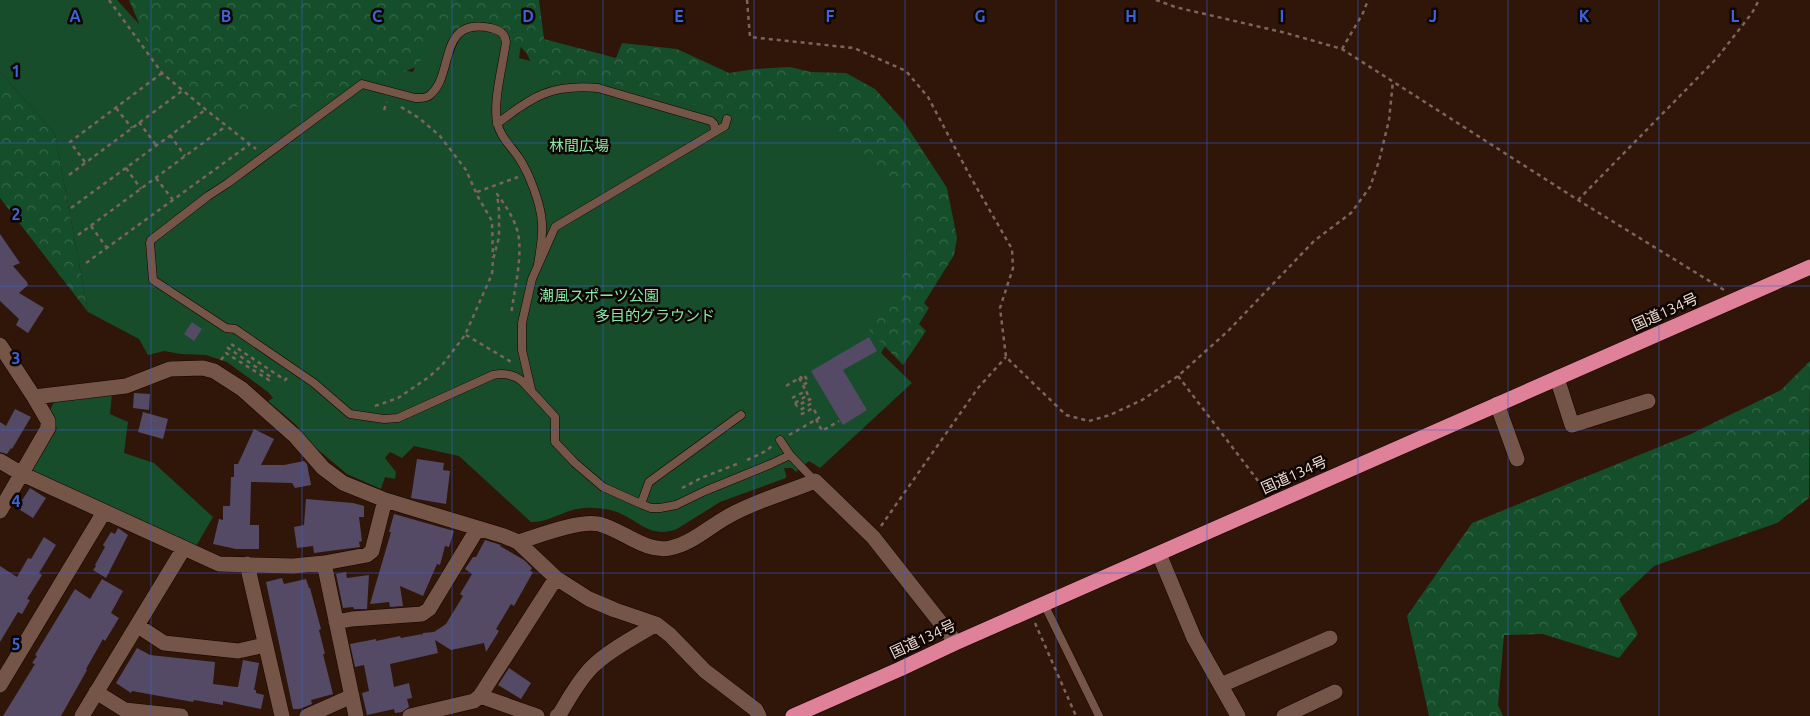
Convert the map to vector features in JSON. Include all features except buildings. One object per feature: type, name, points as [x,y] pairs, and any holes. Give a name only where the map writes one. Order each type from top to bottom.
[{"type":"highway","name":"国道134号","points":[[793,716],[1029,610],[1810,267]]},
{"type":"street","points":[[0,345],[48,421],[48,428],[0,510]]},
{"type":"street","points":[[34,397],[126,386],[170,369],[203,368],[214,371],[242,389],[296,437],[323,468],[343,484],[385,500],[504,536],[518,542],[556,578],[600,605],[656,624],[670,635],[705,671],[756,710],[759,716]]},
{"type":"street","points":[[1556,378],[1572,425],[1648,401]]},
{"type":"street","points":[[1497,404],[1517,459]]},
{"type":"street","points":[[0,461],[22,474],[219,564],[293,566],[324,563],[367,555],[372,550],[385,500]]},
{"type":"street","points":[[518,542],[560,529],[585,524],[598,524],[647,546],[669,549],[681,545],[743,508],[815,481],[873,538],[951,636],[953,644]]},
{"type":"street","points":[[0,685],[104,512]]},
{"type":"street","points":[[336,622],[422,614],[429,609],[478,528]]},
{"type":"street","points":[[82,716],[184,548]]},
{"type":"street","points":[[1159,554],[1194,638],[1238,716]]},
{"type":"street","points":[[324,563],[356,716]]},
{"type":"street","points":[[247,564],[282,716]]},
{"type":"street","points":[[410,716],[474,701],[480,696],[556,578]]},
{"type":"street","points":[[557,716],[592,667],[607,655],[656,624]]},
{"type":"street","points":[[138,626],[164,643],[238,651],[265,645]]},
{"type":"street","points":[[1221,685],[1330,638]]},
{"type":"street","points":[[96,692],[125,710],[181,716]]},
{"type":"street","points":[[1284,716],[1335,692]]},
{"type":"street","points":[[307,716],[352,696]]},
{"type":"street","points":[[480,696],[537,716]]},
{"type":"lane","points":[[538,265],[542,221],[537,199],[526,170],[507,144],[497,124],[496,102],[506,37],[502,32],[493,28],[474,26],[466,28],[456,37],[449,49],[438,84],[430,95],[423,98],[415,98],[362,84],[208,196],[151,240],[150,243],[153,280],[226,328],[235,328],[314,383],[355,416],[384,419],[398,418],[496,374],[516,377],[555,417],[555,442],[574,463],[603,487],[652,508],[667,508],[705,490],[771,464],[790,454]]},
{"type":"lane","points":[[497,124],[527,101],[537,96],[561,88],[583,87],[598,88],[711,121],[714,124],[715,131]]},
{"type":"lane","points":[[531,391],[522,350],[522,323],[532,279],[555,227],[725,126],[727,119]]},
{"type":"lane","points":[[641,504],[649,482],[741,415]]},
{"type":"lane","points":[[780,440],[815,481]]},
{"type":"lane","points":[[1044,604],[1099,716]]},
{"type":"path","points":[[109,0],[162,72],[182,91],[265,156]]},
{"type":"path","points":[[747,0],[750,37],[854,48],[906,71],[928,97],[1012,249],[1013,268],[1000,308],[1006,357],[1066,415],[1089,421],[1110,415],[1142,400],[1178,376],[1228,331],[1314,241],[1351,213],[1370,187],[1379,161],[1389,120],[1393,81]]},
{"type":"path","points":[[1156,0],[1342,49],[1578,200],[1739,299]]},
{"type":"path","points":[[1342,49],[1363,13],[1368,0]]},
{"type":"path","points":[[1578,200],[1717,58],[1752,13],[1759,0]]},
{"type":"path","points":[[85,162],[70,142],[162,72]]},
{"type":"path","points":[[69,175],[182,91]]},
{"type":"path","points":[[384,110],[388,101],[390,102]]},
{"type":"path","points":[[348,412],[398,398],[443,364],[465,335],[492,274],[492,221],[459,159],[440,136],[420,118],[399,106]]},
{"type":"path","points":[[115,108],[132,128]]},
{"type":"path","points":[[71,208],[205,109]]},
{"type":"path","points":[[139,122],[156,145]]},
{"type":"path","points":[[78,235],[226,126]]},
{"type":"path","points":[[170,135],[185,156]]},
{"type":"path","points":[[86,263],[250,144]]},
{"type":"path","points":[[126,168],[141,189]]},
{"type":"path","points":[[477,192],[524,174]]},
{"type":"path","points":[[156,178],[173,200]]},
{"type":"path","points":[[494,186],[511,216],[519,239],[510,317]]},
{"type":"path","points":[[493,260],[499,237],[500,222],[497,194]]},
{"type":"path","points":[[91,226],[107,248]]},
{"type":"path","points":[[465,335],[520,368],[525,385]]},
{"type":"path","points":[[214,371],[226,352],[269,380],[271,377],[228,348],[230,344],[285,380],[288,376]]},
{"type":"path","points":[[873,538],[978,388],[1006,357]]},
{"type":"path","points":[[799,378],[801,377],[805,384],[808,382],[804,374]]},
{"type":"path","points":[[1178,376],[1246,464],[1274,504]]},
{"type":"path","points":[[786,386],[799,378]]},
{"type":"path","points":[[682,488],[766,451],[780,440],[819,418],[813,408],[802,414],[800,410],[812,403],[810,398],[797,406],[796,403],[808,395],[799,378]]},
{"type":"path","points":[[792,398],[806,391]]},
{"type":"path","points":[[816,420],[822,431],[839,421]]},
{"type":"path","points":[[1029,610],[1076,716]]},
{"type":"green space","name":"潮風スポーツ公園","points":[[0,0],[117,0],[170,58],[340,58],[413,72],[442,0],[526,11],[519,58],[726,110],[755,108],[867,129],[923,218],[913,302],[881,353],[912,383],[820,468],[809,461],[796,472],[792,468],[784,468],[786,478],[720,502],[677,529],[668,532],[659,532],[646,528],[617,512],[597,508],[576,509],[546,520],[531,522],[459,456],[414,446],[402,458],[390,452],[385,458],[396,472],[395,479],[385,477],[381,489],[347,474],[316,448],[295,424],[268,401],[273,398],[268,392],[227,362],[206,355],[164,351],[148,355],[139,339],[88,312],[55,134],[0,72]]},
{"type":"green space","points":[[129,0],[539,0],[544,39],[616,58],[622,43],[677,49],[729,73],[790,67],[811,72],[846,73],[875,89],[902,119],[947,188],[957,238],[954,255],[924,303],[929,308],[919,324],[926,331],[903,365],[869,330],[893,302],[912,249],[914,211],[886,173],[855,146],[814,121],[758,121],[590,78],[574,76],[550,79],[537,74],[527,54],[511,36],[442,28],[416,67],[359,89],[285,110],[215,110],[149,47]]},
{"type":"green space","points":[[0,72],[55,134],[88,312],[0,198]]},
{"type":"green space","points":[[1810,361],[1809,498],[1777,523],[1654,566],[1619,599],[1638,634],[1619,658],[1543,634],[1504,635],[1498,705],[1503,716],[1429,716],[1407,616],[1472,523],[1691,434],[1781,390]]},
{"type":"green space","points":[[112,394],[110,414],[128,422],[124,453],[154,463],[213,517],[195,548],[31,472],[57,429],[50,410],[55,400]]},
{"type":"park label","name":"林間広場","points":[[579,146]]},
{"type":"park label","name":"多目的グラウンド","points":[[655,316]]}]
